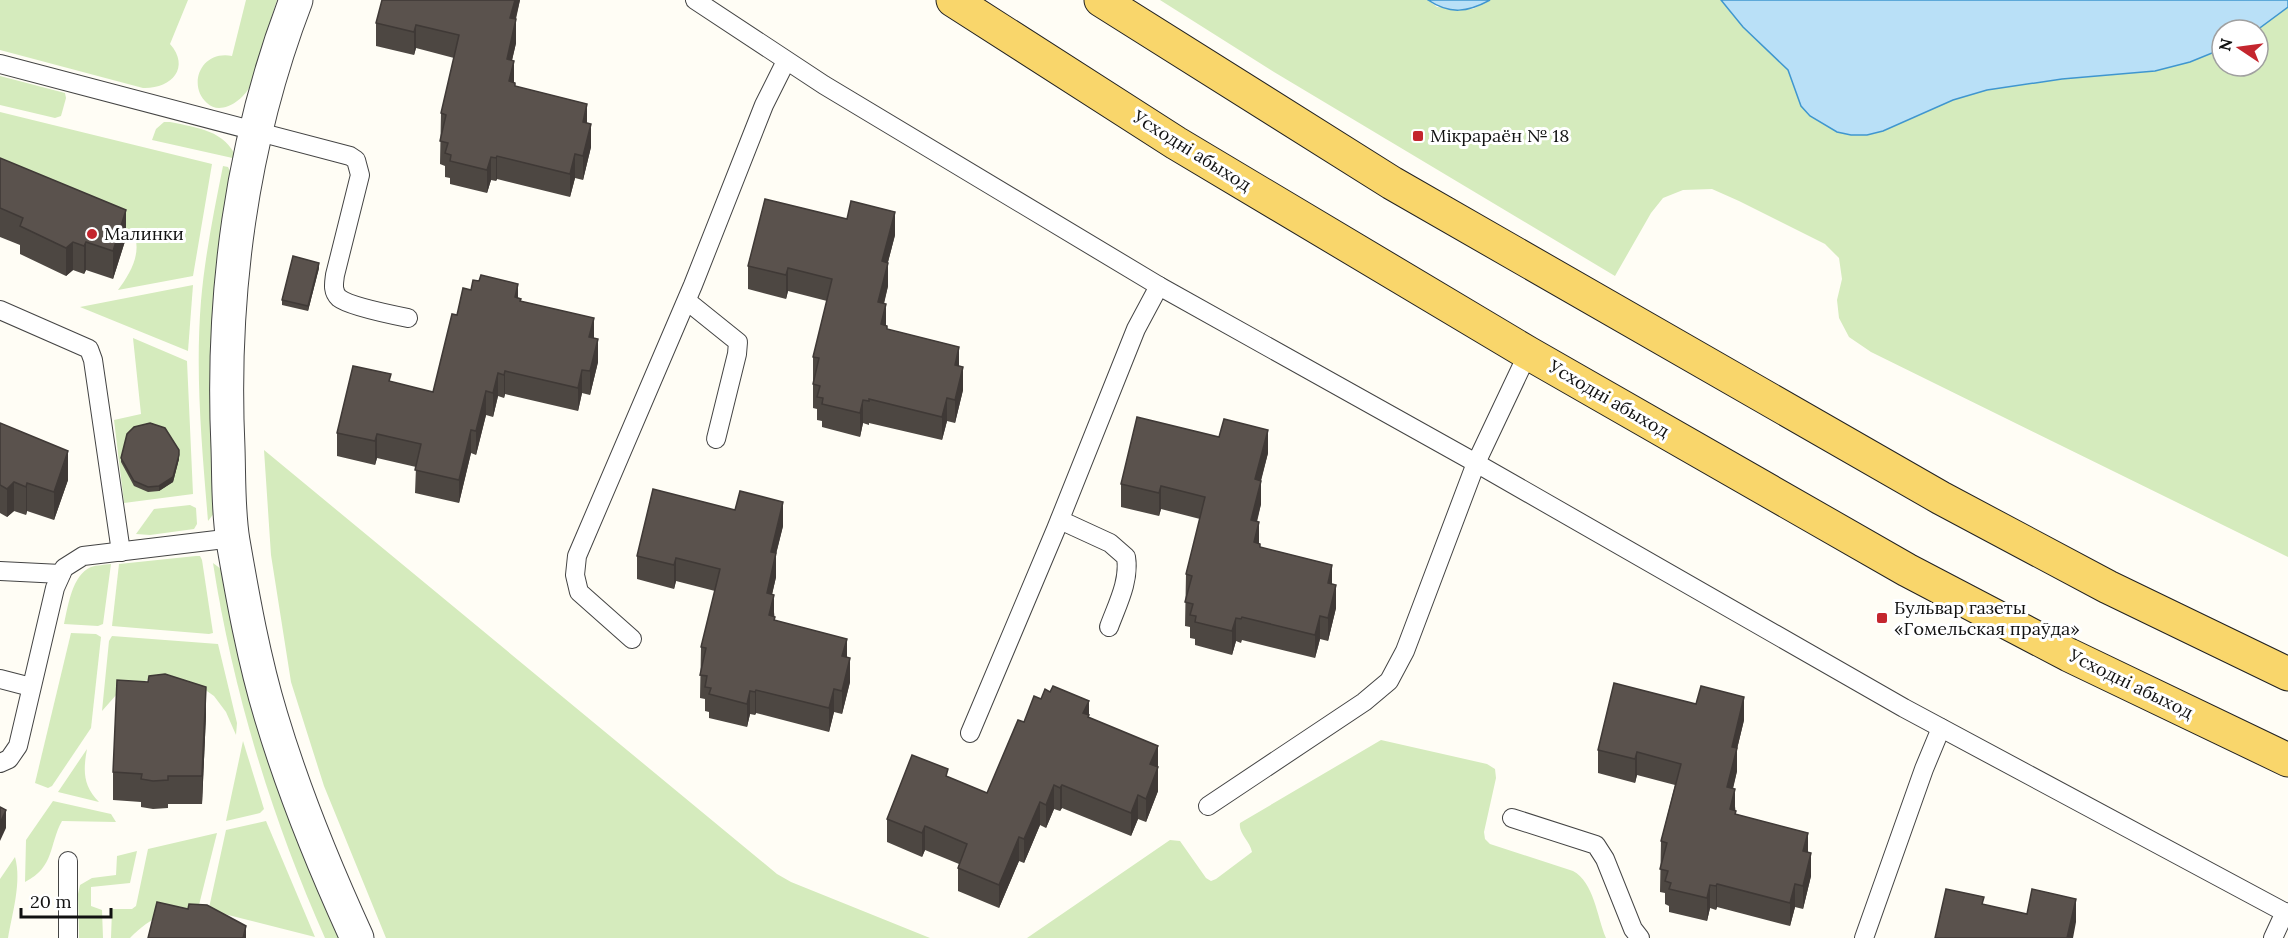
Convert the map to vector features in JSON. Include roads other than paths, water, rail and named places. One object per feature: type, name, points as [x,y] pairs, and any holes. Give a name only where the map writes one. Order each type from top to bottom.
[{"type":"main road","name":"Усходні абыход","points":[[953,0],[1176,143],[1528,353],[1907,570],[2069,655],[2288,760]]},
{"type":"main road","points":[[1101,0],[1392,183],[1931,492],[2108,587],[2288,674]]},
{"type":"street","points":[[296,0],[266,92],[247,169],[228,319],[227,418],[233,538],[271,716],[322,862],[357,938]]},
{"type":"lane","points":[[695,0],[786,61],[1159,286],[1941,728],[2287,913],[2273,938]]},
{"type":"lane","points":[[633,639],[579,592],[575,566],[577,556],[687,301],[764,105],[786,61]]},
{"type":"lane","points":[[0,64],[350,156],[356,160],[360,175],[335,275],[333,285],[335,293],[340,299],[350,303],[408,318]]},
{"type":"lane","points":[[970,733],[1060,520],[1136,329],[1159,286]]},
{"type":"lane","points":[[687,301],[738,342],[716,440]]},
{"type":"lane","points":[[0,310],[90,349],[121,552]]},
{"type":"lane","points":[[1208,806],[1364,702],[1389,681],[1405,651],[1476,464],[1528,353]]},
{"type":"lane","points":[[1060,520],[1110,543],[1126,557],[1128,567],[1126,580],[1109,627]]},
{"type":"lane","points":[[0,763],[9,759],[18,746],[55,588],[68,564],[82,556],[233,538]]},
{"type":"lane","points":[[0,571],[61,574]]},
{"type":"lane","points":[[0,679],[31,687]]},
{"type":"lane","points":[[1863,938],[1941,728]]},
{"type":"lane","points":[[1512,818],[1596,845],[1605,860],[1633,929],[1640,938]]},
{"type":"lane","points":[[68,861],[68,938]]},
{"type":"water","points":[[1428,0],[1490,0],[1467,9],[1451,10]]},
{"type":"water","points":[[1721,0],[2288,0],[2288,7],[2270,20],[2270,18],[2210,18],[2210,54],[2190,62],[2155,71],[2062,79],[1987,90],[1953,100],[1883,131],[1867,135],[1837,132],[1810,116],[1801,106],[1788,70],[1743,27]]},
{"type":"place","name":"Мікрараён № 18","points":[[1418,136]]},
{"type":"place","name":"Малинки","points":[[92,234]]},
{"type":"place","name":"Бульвар газеты «Гомельская праўда»","points":[[1882,618]]}]
